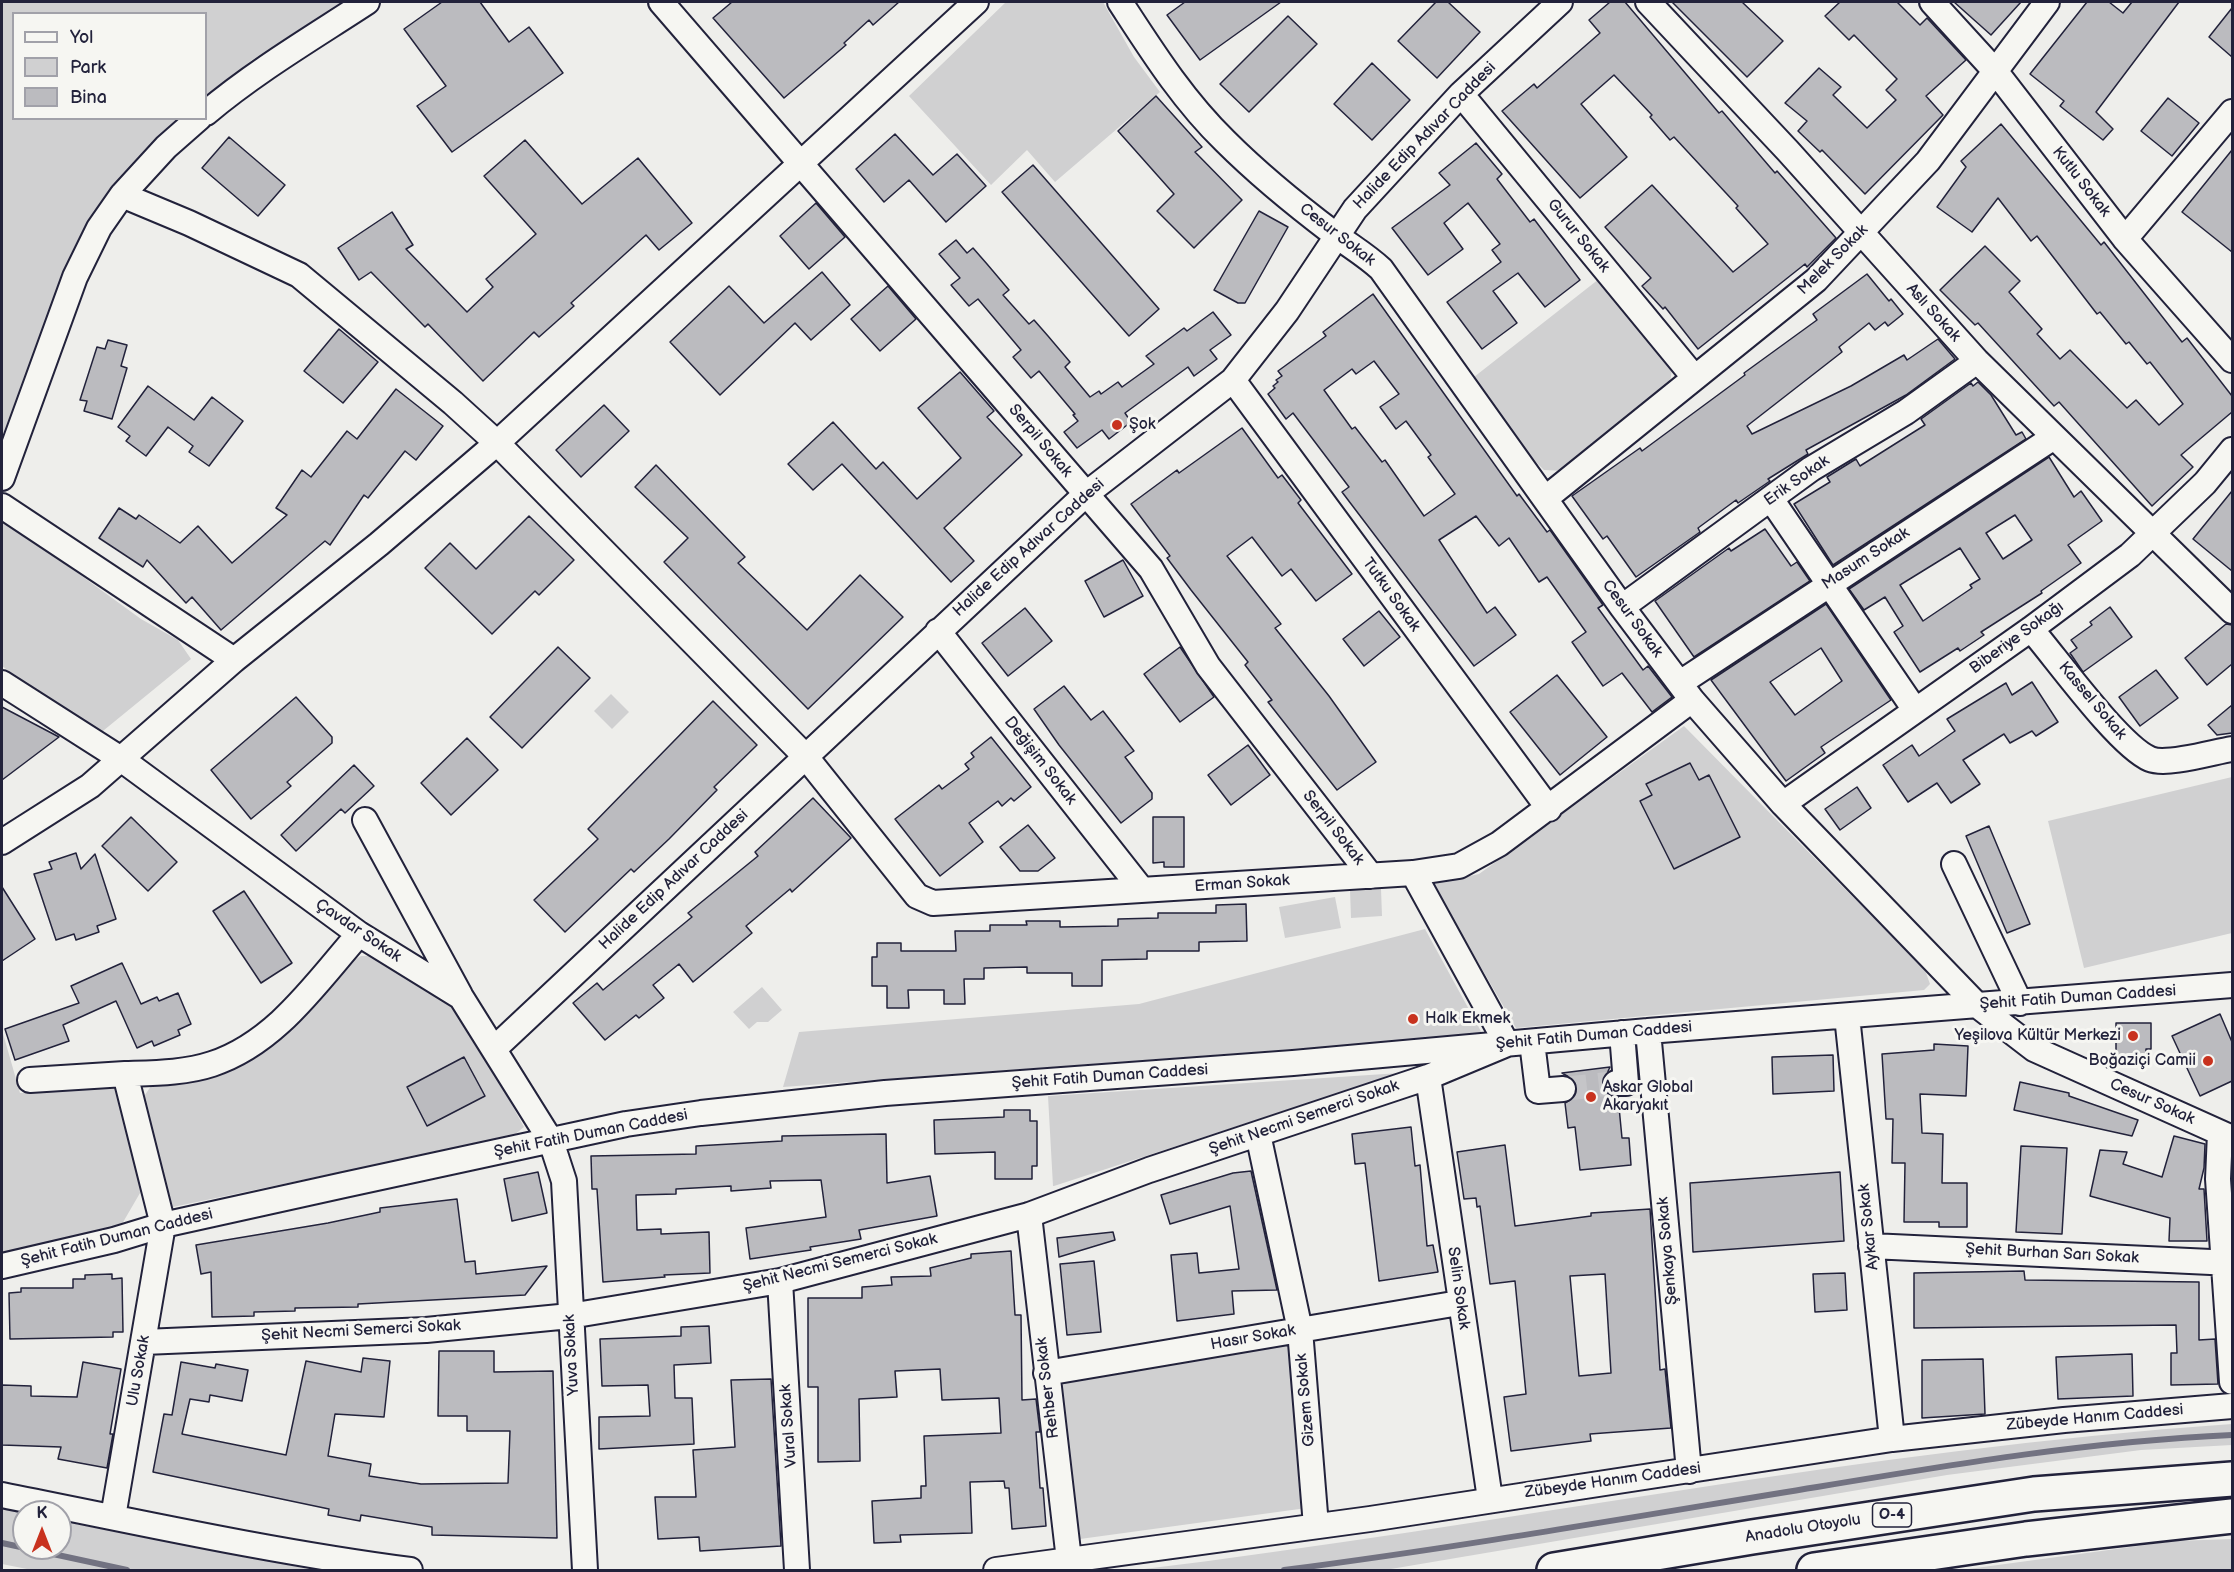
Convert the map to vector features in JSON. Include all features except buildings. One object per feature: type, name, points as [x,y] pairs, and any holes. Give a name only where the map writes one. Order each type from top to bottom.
[{"type":"highway","name":"Anadolu Otoyolu","points":[[1554,1570],[1763,1535],[2034,1494],[2232,1479]]},
{"type":"highway","points":[[1814,1570],[2037,1538],[2232,1516]]},
{"type":"street","points":[[207,112],[237,87],[287,52],[367,2]]},
{"type":"street","name":"Serpil Sokak","points":[[661,2],[802,162],[1151,569],[1208,666],[1371,876]]},
{"type":"street","points":[[2,842],[90,786],[234,660],[379,544],[497,443],[976,2]]},
{"type":"street","name":"Cesur Sokak","points":[[1120,2],[1173,85],[1224,141],[1336,235],[1359,249],[1381,269],[1622,607],[1686,691],[1783,804],[1978,1006],[2034,1049],[2226,1136]]},
{"type":"street","name":"Halide Edip Adıvar Caddesi","points":[[495,1048],[1086,494],[1233,380],[1287,311],[1355,209],[1461,94],[1560,2]]},
{"type":"street","name":"Aslı Sokak","points":[[1648,2],[1977,361],[2232,611]]},
{"type":"street","name":"Kutlu Sokak","points":[[1932,2],[1996,72],[2125,240],[2232,360]]},
{"type":"street","name":"Melek Sokak","points":[[1546,498],[1816,280],[1928,161],[2047,2]]},
{"type":"street","name":"Gurur Sokak","points":[[1461,94],[1694,377]]},
{"type":"street","points":[[2125,240],[2232,112]]},
{"type":"street","points":[[2,478],[75,277],[99,228],[122,195],[166,147],[198,120]]},
{"type":"street","name":"Erman Sokak","points":[[122,195],[189,223],[299,275],[453,403],[497,443],[806,757],[917,896],[933,903],[1371,876],[1459,866],[1499,844],[1549,809],[1686,691]]},
{"type":"street","name":"Erik Sokak","points":[[1622,607],[1811,470],[1905,412],[1977,361]]},
{"type":"street","name":"Tutku Sokak","points":[[1233,380],[1549,809]]},
{"type":"street","name":"Masum Sokak","points":[[1686,691],[1828,583],[2054,437]]},
{"type":"street","name":"Biberiye Sokağı","points":[[1783,804],[2031,629],[2154,534],[2205,483],[2232,450]]},
{"type":"street","points":[[1771,499],[1915,710]]},
{"type":"street","points":[[2,506],[234,660]]},
{"type":"street","name":"Kassel Sokak","points":[[2031,629],[2129,746],[2151,760],[2175,759],[2232,749]]},
{"type":"street","name":"Değişim Sokak","points":[[938,631],[1142,890]]},
{"type":"street","name":"Çavdar Sokak","points":[[2,683],[122,759],[359,934],[461,997],[495,1048],[550,1141]]},
{"type":"street","points":[[365,820],[461,997]]},
{"type":"street","points":[[1954,864],[2020,1002]]},
{"type":"street","points":[[1413,873],[1507,1044]]},
{"type":"street","points":[[30,1080],[174,1072],[210,1065],[245,1052],[273,1030],[359,934]]},
{"type":"street","name":"Şehit Fatih Duman Caddesi","points":[[2,1266],[114,1240],[163,1225],[626,1124],[680,1116],[885,1093],[1293,1064],[1622,1033],[2232,985]]},
{"type":"street","name":"Aykar Sokak","points":[[1847,1016],[1892,1439]]},
{"type":"street","name":"Şenkaya Sokak","points":[[1648,1031],[1689,1471]]},
{"type":"street","points":[[1616,1083],[1626,1083],[1622,1033]]},
{"type":"street","points":[[1532,1042],[1538,1091],[1563,1089]]},
{"type":"street","name":"Şehit Necmi Semerci Sokak","points":[[144,1341],[426,1330],[570,1316],[780,1281],[1029,1215],[1149,1170],[1428,1077],[1507,1044]]},
{"type":"street","points":[[125,1074],[163,1225]]},
{"type":"street","name":"Selin Sokak","points":[[1428,1077],[1459,1303],[1490,1499]]},
{"type":"street","name":"Gizem Sokak","points":[[1258,1134],[1300,1330],[1316,1526]]},
{"type":"street","points":[[2226,1136],[2218,1179],[2228,1263],[2232,1382]]},
{"type":"street","name":"Yuva Sokak","points":[[550,1141],[564,1181],[585,1570]]},
{"type":"street","name":"Rehber Sokak","points":[[1029,1215],[1069,1560]]},
{"type":"street","name":"Ulu Sokak","points":[[113,1517],[163,1225]]},
{"type":"street","name":"Şehit Burhan Sarı Sokak","points":[[1871,1246],[2228,1263]]},
{"type":"street","name":"Vural Sokak","points":[[780,1281],[797,1570]]},
{"type":"street","name":"Hasır Sokak","points":[[1046,1373],[1459,1303]]},
{"type":"street","name":"Zübeyde Hanım Caddesi","points":[[996,1570],[1316,1526],[1892,1439],[2064,1420],[2232,1406]]},
{"type":"street","points":[[2,1495],[299,1555],[410,1570]]},
{"type":"green space","points":[[2,2],[341,2],[252,60],[207,96],[207,12],[12,12],[12,120],[179,120],[120,179],[88,222],[65,267],[2,445]]},
{"type":"green space","points":[[1006,2],[1103,2],[1134,57],[1160,92],[1055,182],[1027,150],[991,185],[909,96]]},
{"type":"green space","points":[[1599,279],[1672,369],[1670,384],[1564,471],[1544,470],[1530,456],[1474,377]]},
{"type":"green space","points":[[2,521],[10,524],[141,619],[178,640],[191,659],[98,735],[2,666]]},
{"type":"green space","points":[[611,694],[629,712],[612,729],[594,711]]},
{"type":"green space","points":[[1684,726],[1925,970],[1930,984],[1924,990],[1516,1028],[1433,884],[1479,874]]},
{"type":"green space","points":[[2232,777],[2232,933],[2084,968],[2048,821]]},
{"type":"green space","points":[[1381,889],[1382,916],[1351,918],[1350,890]]},
{"type":"green space","points":[[1335,897],[1341,928],[1285,938],[1279,907]]},
{"type":"green space","points":[[1425,929],[1483,1035],[783,1087],[799,1032],[1139,1004]]},
{"type":"green space","points":[[361,956],[372,956],[457,1006],[524,1127],[513,1136],[168,1208],[143,1098],[151,1086],[256,1055],[271,1045],[312,1008],[351,962]]},
{"type":"green space","points":[[762,987],[782,1010],[768,1022],[757,1022],[749,1029],[733,1012]]},
{"type":"green space","points":[[2,1030],[20,1093],[116,1086],[128,1118],[139,1165],[140,1193],[122,1224],[103,1232],[2,1255]]},
{"type":"green space","points":[[1400,1073],[1054,1186],[1053,1186],[1048,1096]]},
{"type":"green space","points":[[1301,1342],[1314,1507],[1080,1539],[1061,1382]]},
{"type":"green space","points":[[2232,1424],[2232,1445],[2141,1450],[1947,1475],[1385,1570],[1136,1570],[1273,1552],[1957,1451]]},
{"type":"green space","points":[[2,1508],[12,1510],[12,1560],[72,1560],[72,1523],[314,1570],[32,1570],[2,1564]]},
{"type":"green space","points":[[2232,1539],[2232,1570],[1961,1570],[2175,1541]]},
{"type":"waterway","points":[[1284,1570],[1484,1541],[2024,1455],[2128,1442],[2232,1435]]},
{"type":"waterway","points":[[2,1543],[127,1570]]},
{"type":"tunnel","points":[[1563,1089],[1616,1083]]},
{"type":"place","name":"Şok","points":[[1117,425]]},
{"type":"place","name":"Halk Ekmek","points":[[1413,1019]]},
{"type":"place","name":"Yeşilova Kültür Merkezi","points":[[2133,1036]]},
{"type":"place","name":"Boğaziçi Camii","points":[[2208,1061]]},
{"type":"place","name":"Askar Global Akaryakıt","points":[[1591,1097]]}]
